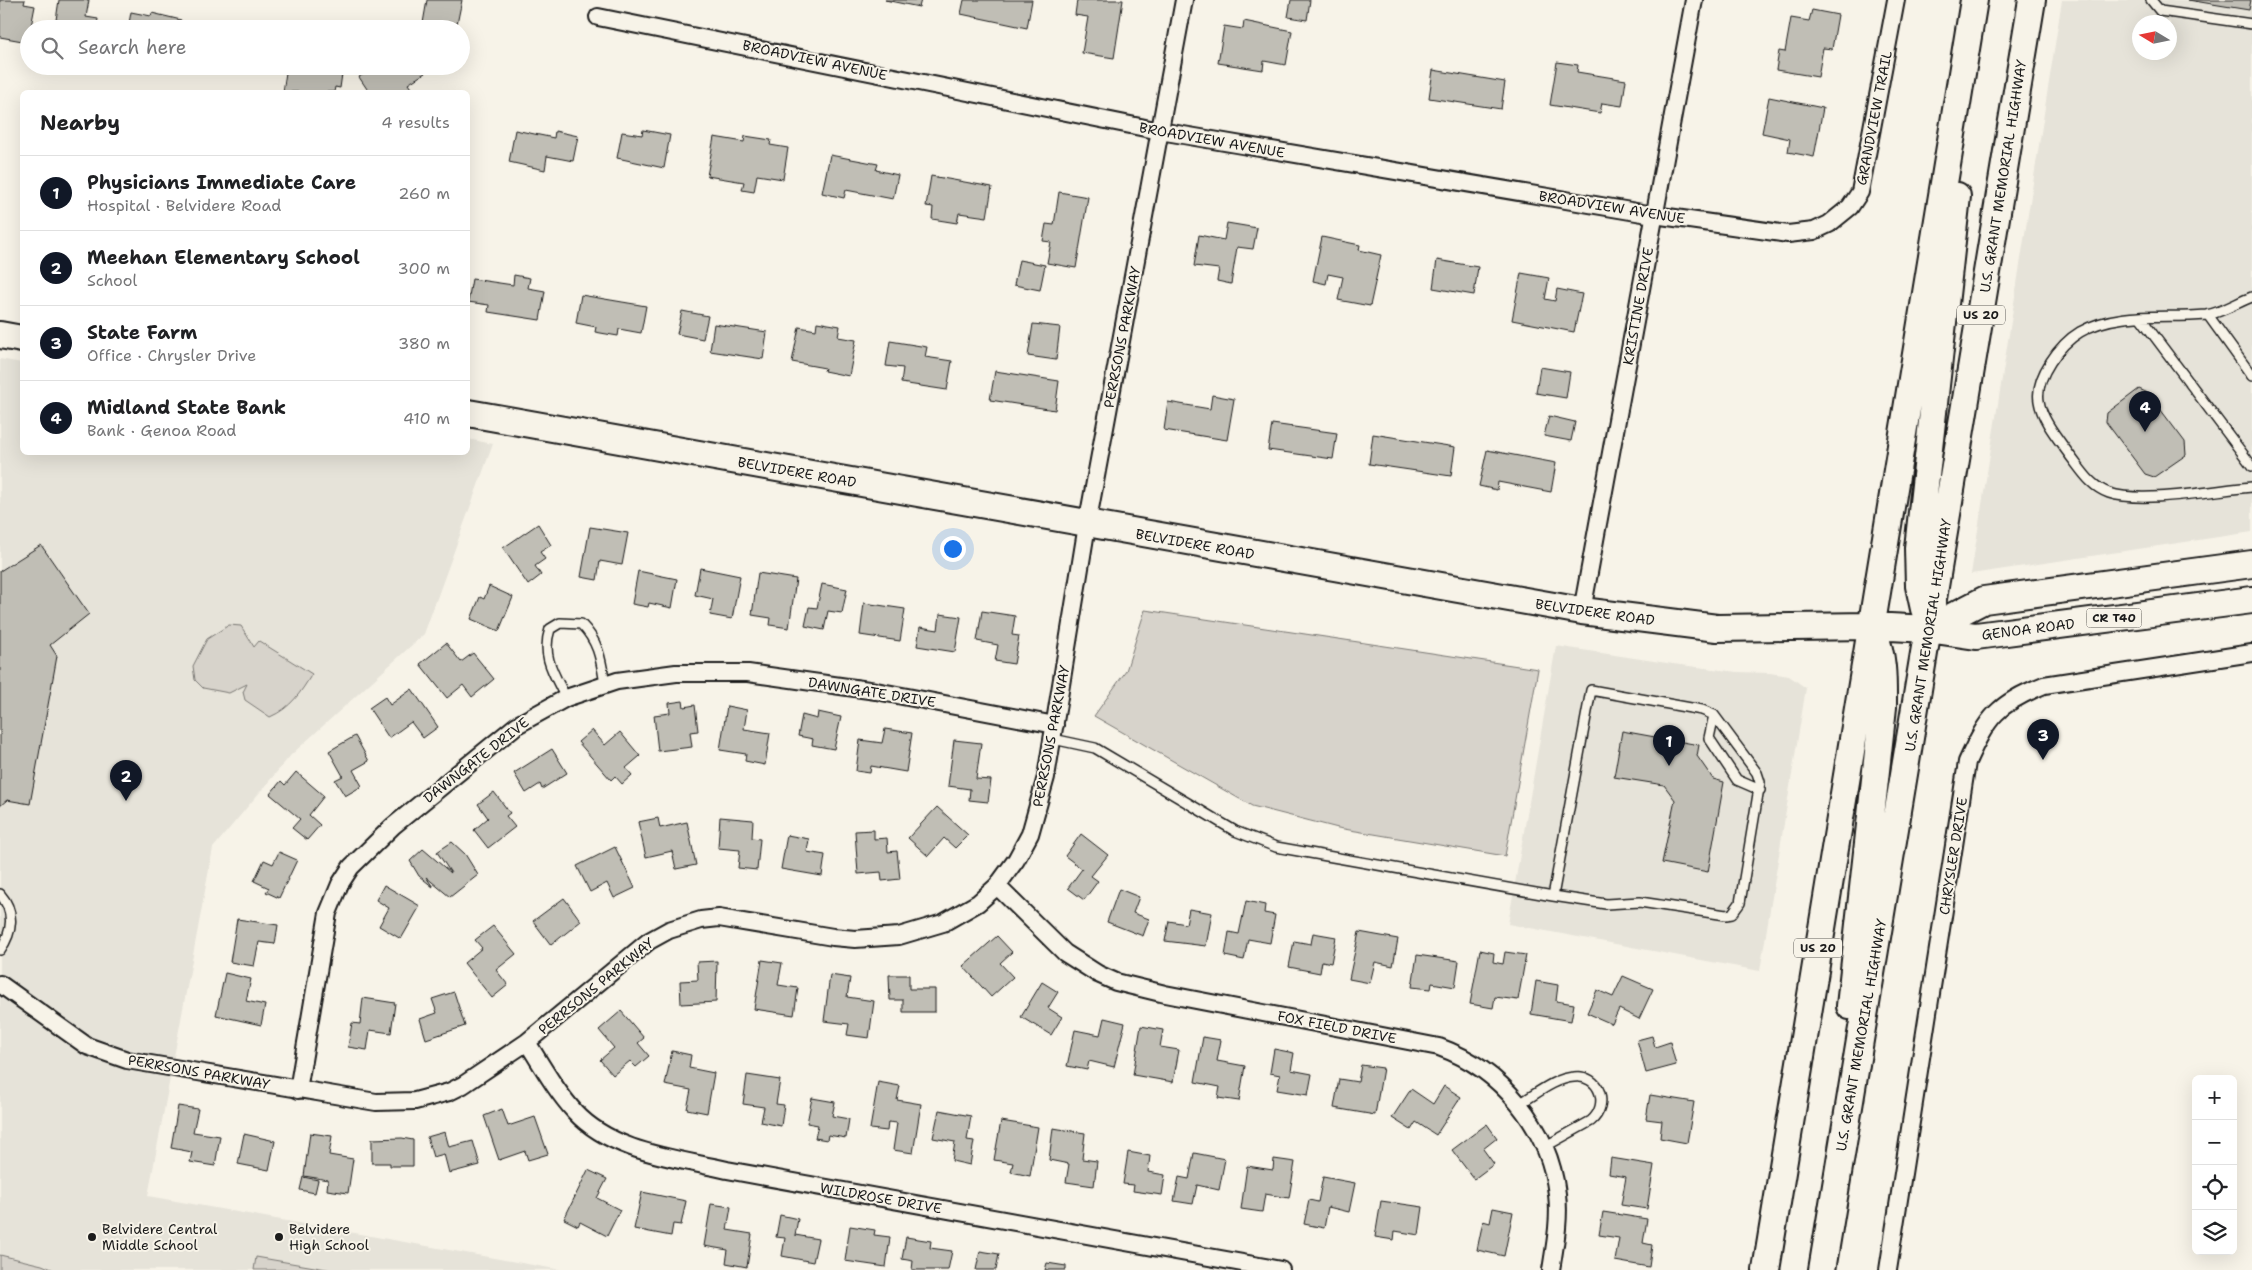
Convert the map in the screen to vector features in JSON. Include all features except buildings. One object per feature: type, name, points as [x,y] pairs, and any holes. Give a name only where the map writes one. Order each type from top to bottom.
[{"type":"main road","name":"US 20","points":[[1766,1270],[1974,0]]},
{"type":"main road","name":"U.S. GRANT MEMORIAL HIGHWAY","points":[[1822,1270],[2032,0]]},
{"type":"main road","points":[[1958,90],[1957,202],[1918,548],[1919,586],[1928,629],[1984,600],[2252,564]]},
{"type":"main road","points":[[0,336],[20,339]]},
{"type":"main road","name":"BELVIDERE ROAD","points":[[470,413],[1582,612],[1718,628],[1871,626],[1928,629]]},
{"type":"main road","name":"GENOA ROAD","points":[[1928,629],[1976,636],[2252,600]]},
{"type":"main road","points":[[1846,1120],[1849,1013],[1883,707],[1884,670],[1880,647],[1871,626]]},
{"type":"street","name":"PERRSONS PARKWAY","points":[[0,984],[87,1046],[127,1060],[376,1102],[424,1099],[448,1092],[463,1085],[527,1042],[649,941],[684,924],[701,920],[734,919],[833,937],[855,939],[899,936],[943,923],[978,903],[997,886],[1016,860],[1030,834],[1046,777],[1087,525],[1184,0]]},
{"type":"street","name":"KRISTINE DRIVE","points":[[1582,612],[1694,0]]},
{"type":"street","name":"GRANDVIEW TRAIL","points":[[1829,224],[1850,208],[1860,192],[1896,0]]},
{"type":"street","name":"BROADVIEW AVENUE","points":[[598,17],[1160,131],[1654,215],[1788,234],[1814,231],[1829,224]]},
{"type":"street","name":"CHRYSLER DRIVE","points":[[1888,1270],[1967,762],[1981,731],[1995,713],[2016,696],[2044,685],[2252,653]]},
{"type":"street","name":"DAWNGATE DRIVE","points":[[298,1090],[328,913],[340,884],[351,867],[393,826],[516,725],[566,698],[605,684],[676,673],[748,672],[876,691],[1054,732]]},
{"type":"street","name":"FOX FIELD DRIVE","points":[[997,886],[1065,953],[1098,974],[1116,982],[1165,994],[1439,1047],[1458,1054],[1493,1076],[1519,1104],[1544,1147],[1553,1170],[1557,1195],[1555,1244],[1551,1270]]},
{"type":"street","name":"WILDROSE DRIVE","points":[[527,1042],[561,1095],[576,1113],[594,1129],[617,1141],[642,1150],[727,1170],[1281,1270]]},
{"type":"lane","points":[[2151,0],[2160,11],[2252,24]]},
{"type":"lane","points":[[2252,297],[2208,315],[2140,317],[2098,324],[2079,333],[2057,351],[2049,364],[2040,390],[2039,401],[2048,424],[2088,480],[2106,492],[2136,498],[2252,487]]},
{"type":"lane","points":[[2208,315],[2252,376]]},
{"type":"lane","points":[[2140,317],[2248,453],[2252,466]]},
{"type":"lane","points":[[566,698],[547,660],[546,650],[550,629],[560,623],[581,624],[592,635],[600,650],[605,684]]},
{"type":"lane","points":[[1054,732],[1095,748],[1236,831],[1261,842],[1553,896],[1606,904],[1640,902],[1720,915],[1732,914],[1740,903],[1760,790],[1757,773],[1714,714],[1702,710],[1591,690],[1553,896]]},
{"type":"lane","points":[[1714,714],[1708,738],[1737,780],[1760,790]]},
{"type":"lane","points":[[0,894],[10,908],[11,919],[10,932],[0,950]]},
{"type":"lane","points":[[1519,1104],[1566,1078],[1576,1076],[1589,1080],[1599,1091],[1602,1099],[1598,1116],[1591,1122],[1544,1147]]},
{"type":"shaded area","points":[[2062,0],[2252,0],[2252,532],[1971,574]]},
{"type":"shaded area","points":[[0,359],[20,363],[20,455],[470,455],[470,439],[493,444],[424,634],[291,755],[213,848],[148,1196],[561,1270],[0,1270]]},
{"type":"shaded area","points":[[1145,610],[1538,669],[1505,856],[1338,828],[1252,806],[1094,716],[1126,671]]},
{"type":"shaded area","points":[[229,625],[241,626],[254,647],[259,641],[312,674],[290,704],[270,717],[245,700],[243,692],[247,684],[229,693],[203,688],[195,680],[193,666],[207,639]]},
{"type":"shaded area","points":[[1556,646],[1673,664],[1789,676],[1806,688],[1760,971],[1508,924]]},
{"type":"shaded area","points":[[0,1255],[42,1265],[54,1270],[0,1270]]},
{"type":"shaded area","points":[[256,1257],[332,1270],[254,1270]]},
{"type":"place","name":"Midland State Bank","points":[[2145,432]]},
{"type":"place","name":"State Farm","points":[[2043,760]]},
{"type":"place","name":"Physicians Immediate Care","points":[[1669,766]]},
{"type":"place","name":"Meehan Elementary School","points":[[126,801]]},
{"type":"place","name":"Belvidere Central Middle School","points":[[92,1237]]},
{"type":"place","name":"Belvidere High School","points":[[279,1237]]}]
